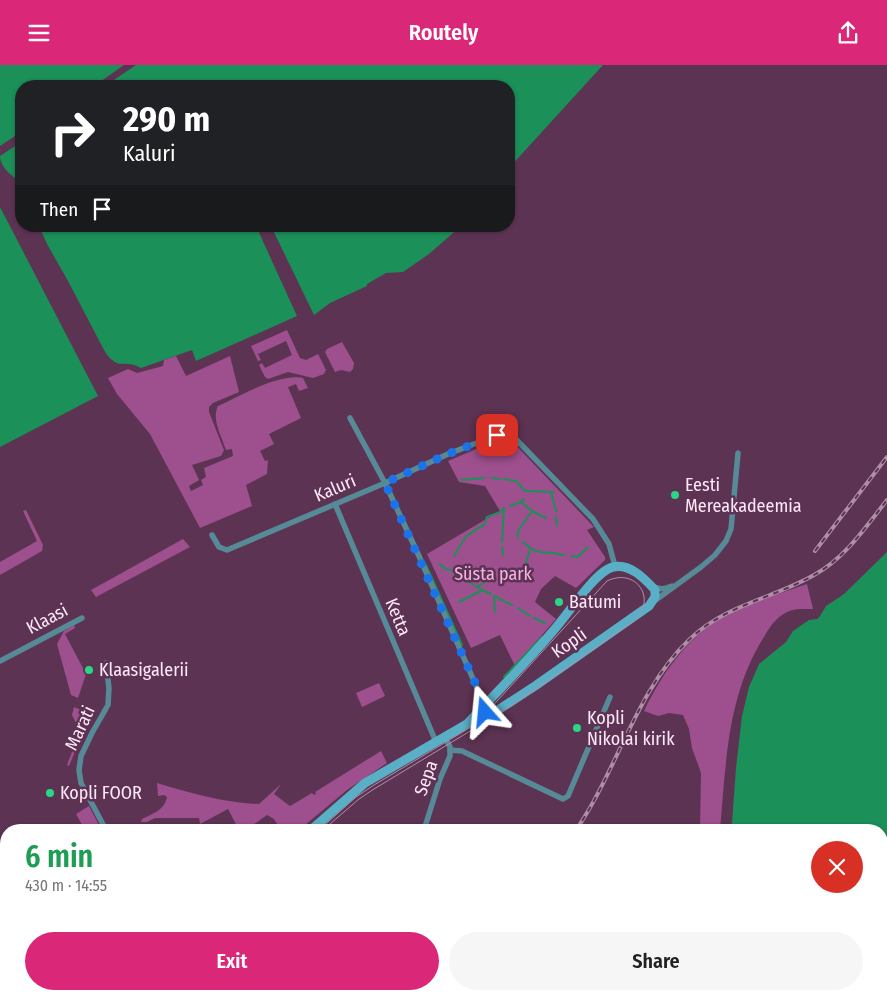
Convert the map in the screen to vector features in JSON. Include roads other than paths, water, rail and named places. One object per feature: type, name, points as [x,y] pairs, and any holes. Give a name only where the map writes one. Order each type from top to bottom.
[{"type":"street","points":[[350,418],[385,483],[485,705],[485,712],[488,714]]},
{"type":"street","name":"Kaluri","points":[[212,535],[219,547],[226,550],[385,483],[448,454],[508,431],[593,519],[609,544],[615,566]]},
{"type":"street","points":[[653,602],[715,555],[726,541],[731,529],[738,453]]},
{"type":"street","name":"Ketta","points":[[335,504],[436,742]]},
{"type":"street","points":[[615,566],[633,570],[651,586],[656,594],[653,602]]},
{"type":"street","name":"Kopli","points":[[467,724],[554,631],[595,581],[608,569],[615,566]]},
{"type":"street","points":[[651,586],[658,589],[666,589],[683,581]]},
{"type":"street","name":"Kopli","points":[[318,824],[365,783],[535,686],[653,602]]},
{"type":"street","name":"Klaasi","points":[[0,661],[82,618]]},
{"type":"street","name":"Marati","points":[[103,824],[81,783],[79,770],[81,756],[108,705],[109,688],[106,663]]},
{"type":"street","points":[[450,750],[462,751],[563,799],[568,796],[610,697]]},
{"type":"street","name":"Sepa","points":[[426,824],[450,750],[444,737]]},
{"type":"waterway","points":[[461,480],[484,478]]},
{"type":"waterway","points":[[492,478],[500,479]]},
{"type":"waterway","points":[[504,479],[516,481],[525,491],[554,492]]},
{"type":"waterway","points":[[551,492],[556,511]]},
{"type":"waterway","points":[[510,506],[524,499]]},
{"type":"waterway","points":[[521,502],[532,511],[546,518]]},
{"type":"waterway","points":[[454,556],[466,537],[484,525],[487,517],[500,512],[504,508]]},
{"type":"waterway","points":[[502,542],[504,509]]},
{"type":"waterway","points":[[518,538],[518,531],[532,511]]},
{"type":"waterway","points":[[556,516],[557,526]]},
{"type":"waterway","points":[[523,542],[533,550],[564,555]]},
{"type":"waterway","points":[[502,547],[503,555]]},
{"type":"waterway","points":[[571,556],[578,557],[588,547]]},
{"type":"waterway","points":[[524,571],[530,549]]},
{"type":"waterway","points":[[440,564],[445,569],[450,570],[491,594]]},
{"type":"waterway","points":[[426,565],[462,645]]},
{"type":"waterway","points":[[477,587],[488,580],[492,574]]},
{"type":"waterway","points":[[459,602],[481,591]]},
{"type":"waterway","points":[[495,612],[494,596],[512,605]]},
{"type":"waterway","points":[[518,608],[530,616]]},
{"type":"waterway","points":[[534,618],[545,623]]},
{"type":"waterway","points":[[504,677],[542,637]]},
{"type":"tram line","points":[[326,824],[356,797],[374,785],[476,724],[607,581],[627,578],[640,587],[644,595],[644,603],[641,612],[634,621],[500,713],[359,799],[330,824]]},
{"type":"railway","points":[[815,551],[887,457]]},
{"type":"railway","points":[[580,824],[604,782],[641,706],[671,659],[704,627],[734,610],[814,575],[836,560],[863,531],[887,500]]},
{"type":"place","name":"Eesti Mereakadeemia","points":[[675,495]]},
{"type":"place","name":"Batumi","points":[[559,602]]},
{"type":"place","name":"Klaasigalerii","points":[[89,670]]},
{"type":"place","name":"Kopli Nikolai kirik","points":[[577,728]]},
{"type":"place","name":"Kopli FOOR","points":[[50,793]]},
{"type":"park label","name":"Süsta park","points":[[493,574]]}]
